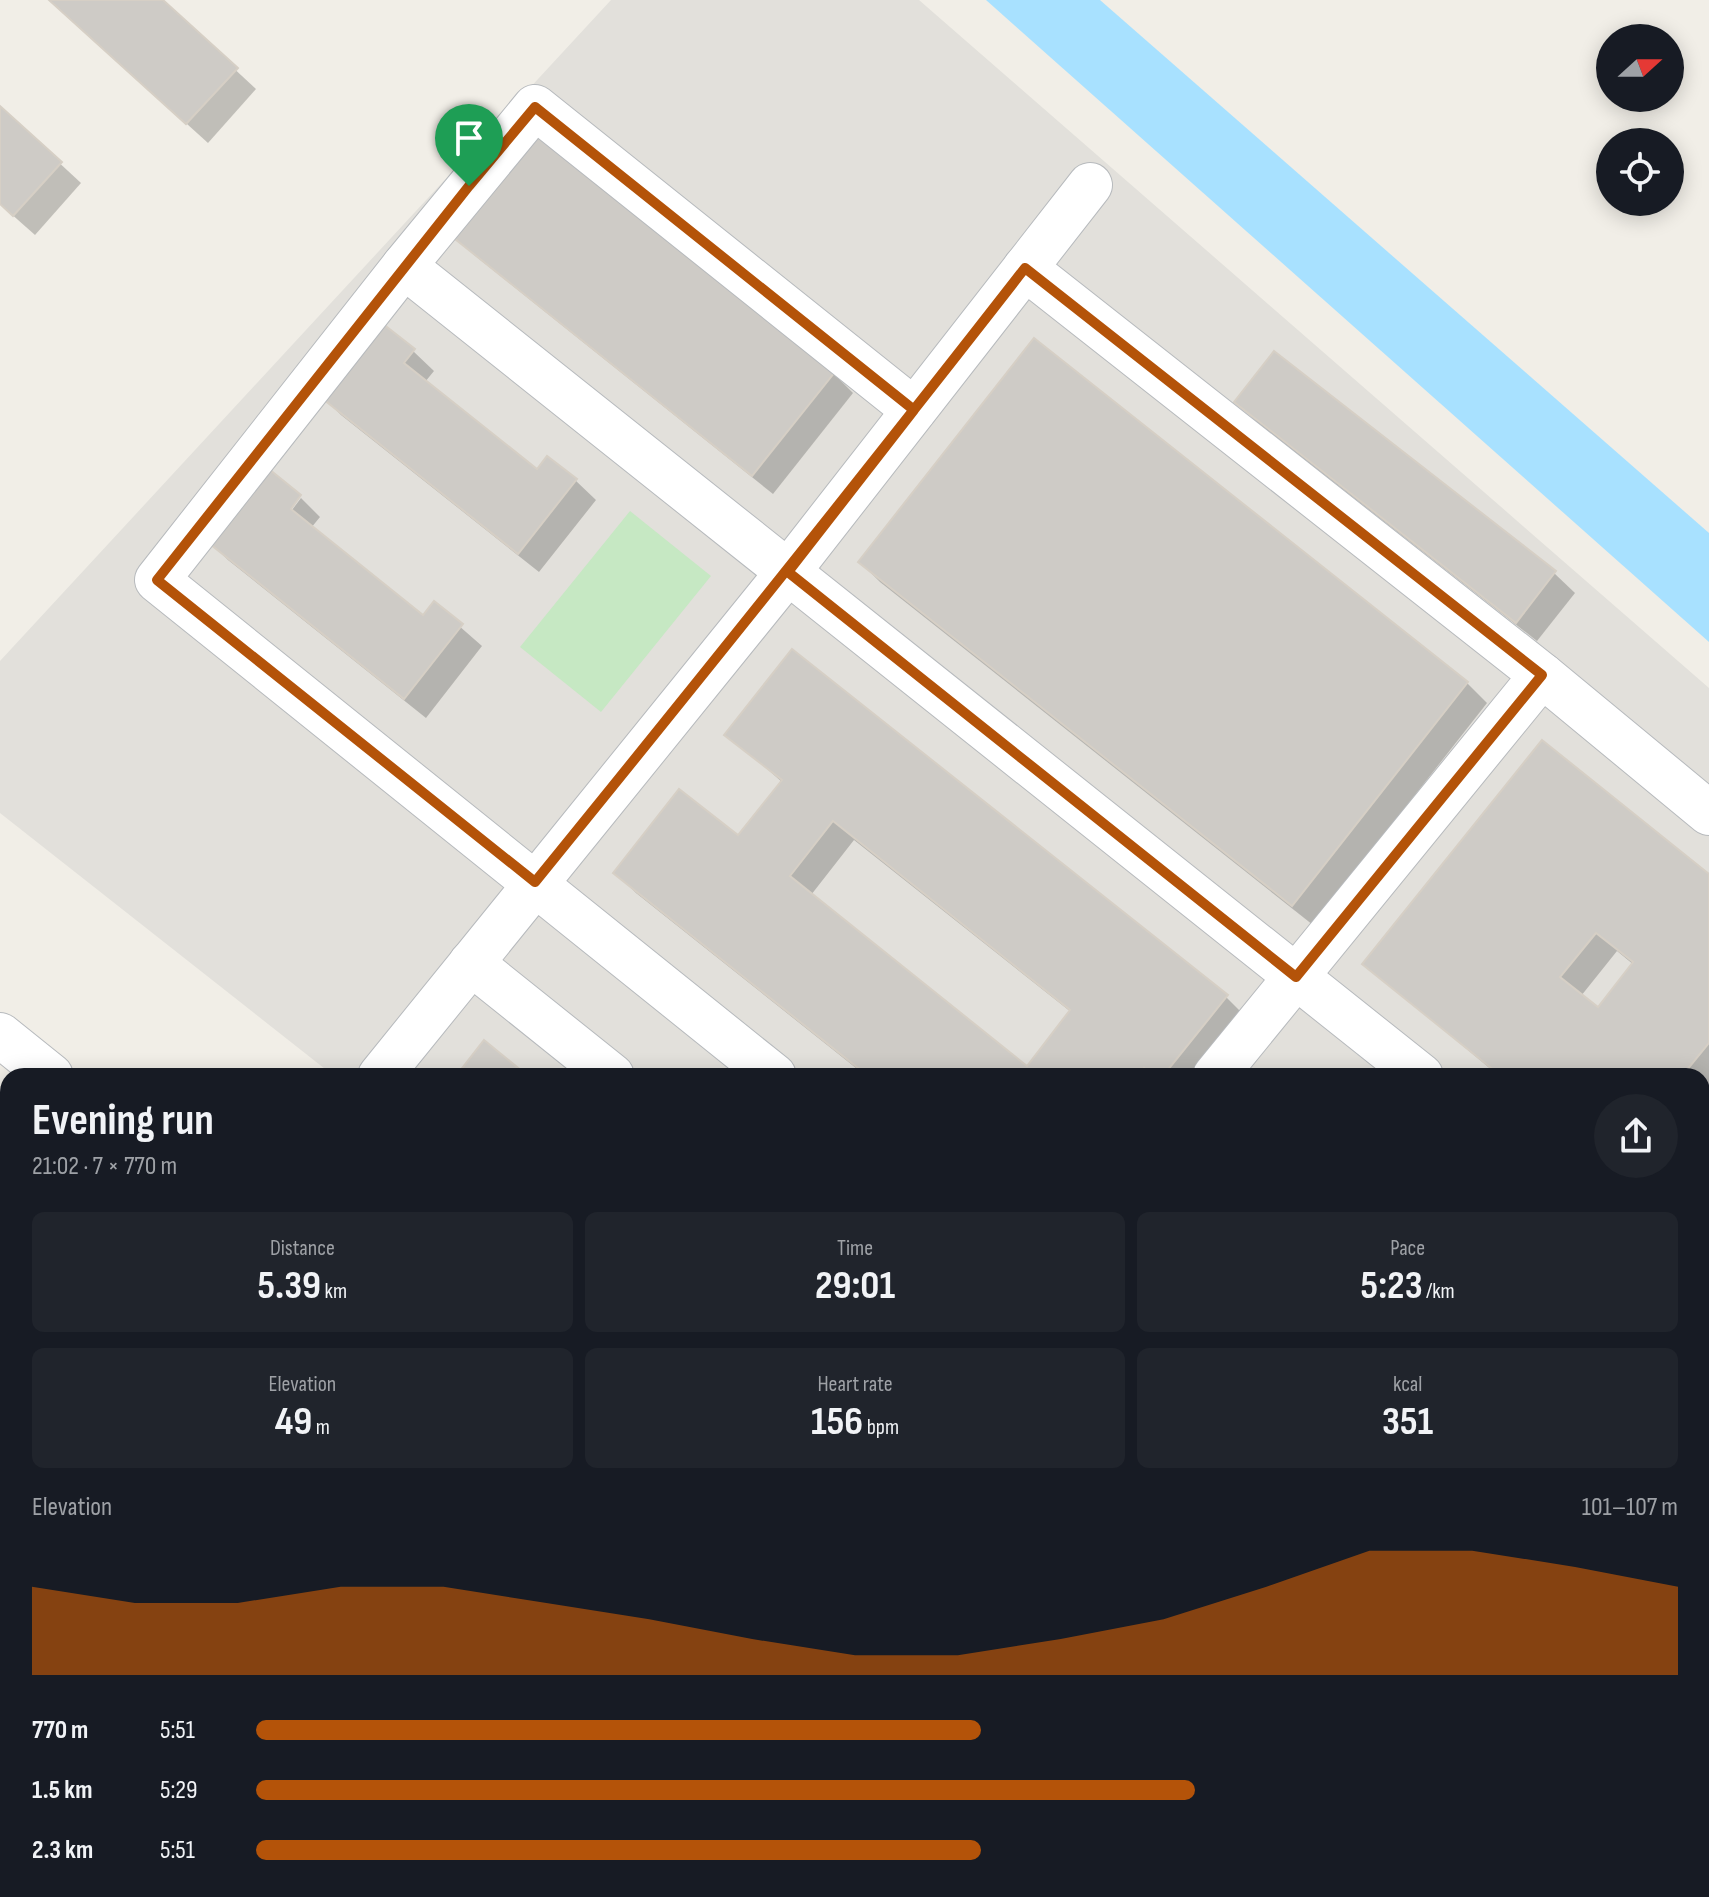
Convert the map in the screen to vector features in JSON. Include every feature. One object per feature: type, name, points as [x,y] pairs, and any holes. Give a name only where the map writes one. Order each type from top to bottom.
[{"type":"street","points":[[764,1068],[157,580],[404,266],[535,107],[914,410]]},
{"type":"street","points":[[386,1068],[788,572],[1090,185]]},
{"type":"street","points":[[404,266],[1411,1068]]},
{"type":"street","points":[[1025,268],[1542,675],[1709,813]]},
{"type":"street","points":[[1222,1068],[1542,675]]},
{"type":"street","points":[[471,963],[602,1068]]},
{"type":"street","points":[[0,1035],[41,1068]]},
{"type":"shaded area","points":[[611,0],[919,0],[1709,688],[1709,1068],[324,1068],[0,813],[0,661]]},
{"type":"green space","points":[[630,511],[711,576],[601,712],[520,647]]},
{"type":"water","points":[[986,0],[1100,0],[1709,533],[1709,642]]},
{"type":"building","points":[[49,0],[163,0],[238,68],[186,124]]},
{"type":"building","points":[[0,106],[62,162],[13,216],[0,204]]},
{"type":"building","points":[[533,130],[835,372],[752,476],[450,235]]},
{"type":"building","points":[[378,320],[415,349],[404,363],[537,469],[547,456],[577,479],[518,554],[318,395]]},
{"type":"building","points":[[1034,338],[1468,682],[1292,906],[858,562]]},
{"type":"building","points":[[1274,351],[1556,571],[1516,623],[1234,402]]},
{"type":"building","points":[[264,465],[301,495],[291,509],[423,615],[434,601],[463,624],[404,699],[205,540]]},
{"type":"building","points":[[792,649],[1228,995],[1169,1068],[858,1068],[613,873],[679,789],[738,835],[782,780],[724,735]],"holes":[[[833,821],[1070,1010],[1027,1066],[790,876]]]},
{"type":"building","points":[[1542,740],[1709,874],[1709,1043],[1689,1068],[1491,1068],[1362,964]],"holes":[[[1596,933],[1633,962],[1598,1007],[1560,977]]]},
{"type":"building","points":[[484,1040],[518,1068],[462,1068]]},
{"type":"route","points":[[469,186],[157,580],[535,882],[788,572],[1025,268],[1542,675],[1296,977],[788,572],[914,410],[535,107],[469,186]]}]
